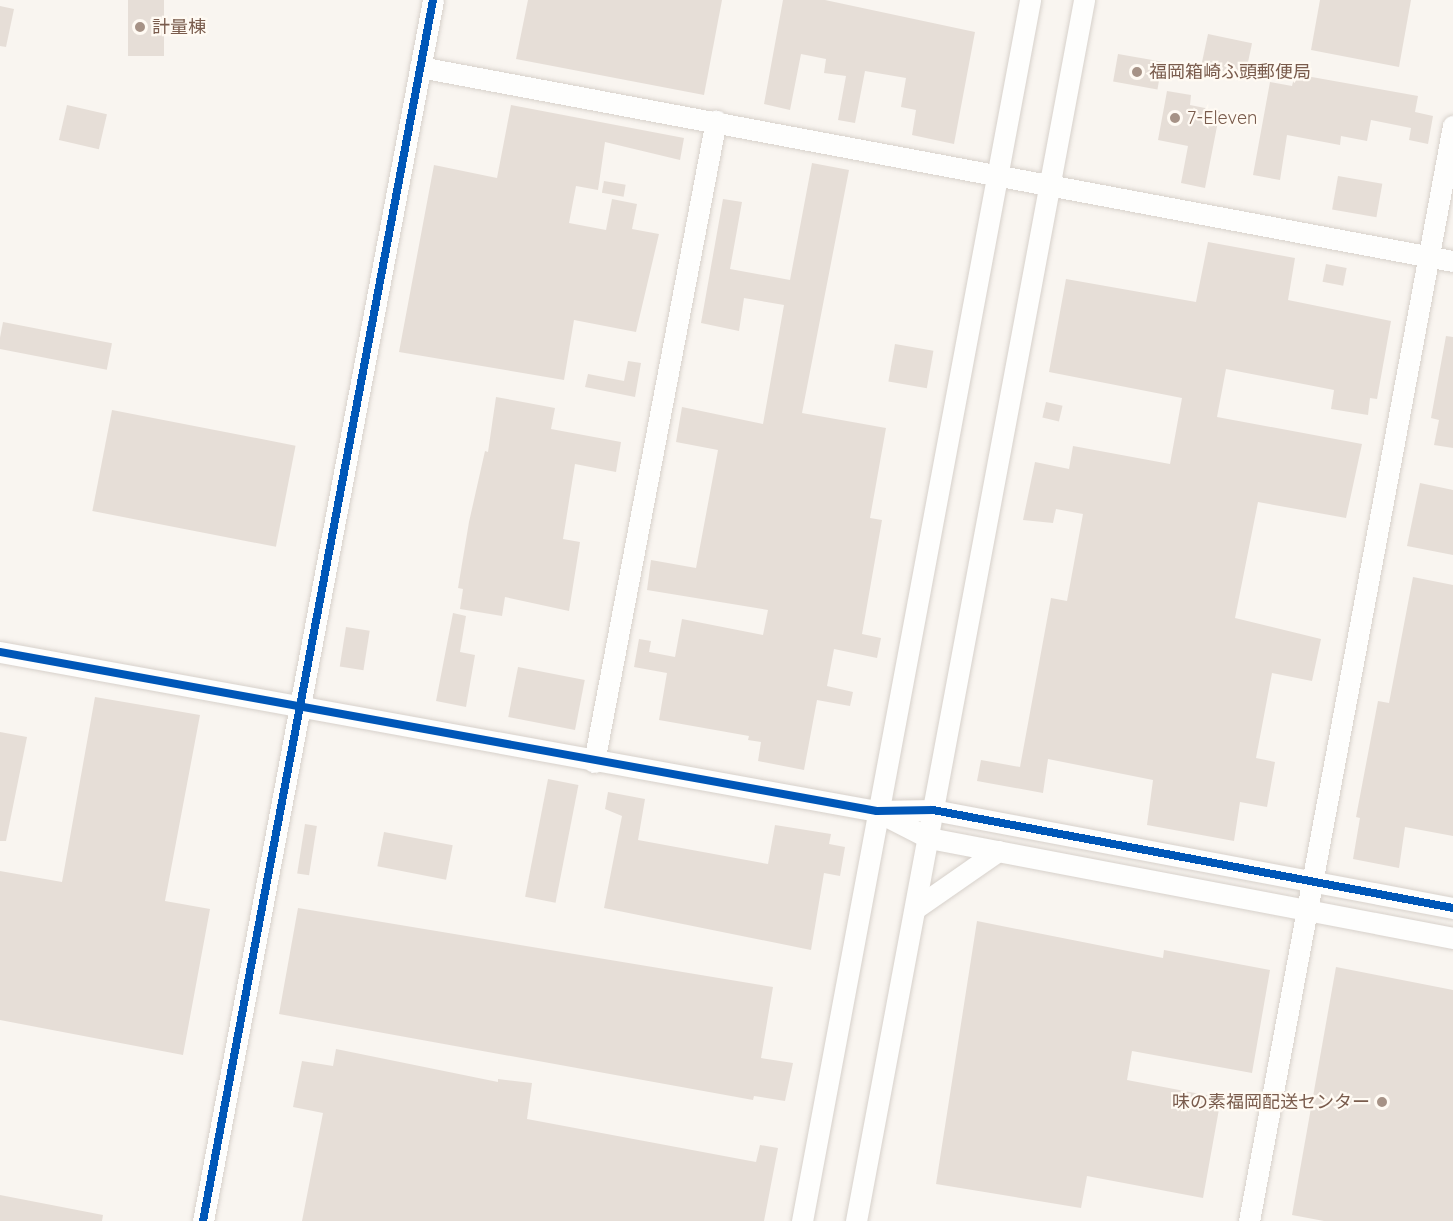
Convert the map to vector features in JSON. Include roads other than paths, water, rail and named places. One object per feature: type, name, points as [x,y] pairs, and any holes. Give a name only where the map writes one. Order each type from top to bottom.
[{"type":"street","points":[[203,1221],[297,707],[433,0]]},
{"type":"street","points":[[802,1221],[1030,0]]},
{"type":"street","points":[[856,1221],[1084,0]]},
{"type":"street","points":[[420,67],[716,120],[998,173],[1050,186],[1453,261]]},
{"type":"street","points":[[594,762],[716,120]]},
{"type":"street","points":[[1249,1221],[1453,126]]},
{"type":"street","points":[[0,652],[594,762],[877,811],[933,810],[1453,908]]},
{"type":"street","points":[[877,811],[929,838],[1453,938]]},
{"type":"street","points":[[916,908],[998,851]]},
{"type":"place","name":"計量棟","points":[[140,27]]},
{"type":"place","name":"福岡箱崎ふ頭郵便局","points":[[1137,72]]},
{"type":"place","name":"7-Eleven","points":[[1175,118]]},
{"type":"place","name":"味の素福岡配送センター","points":[[1382,1102]]}]
